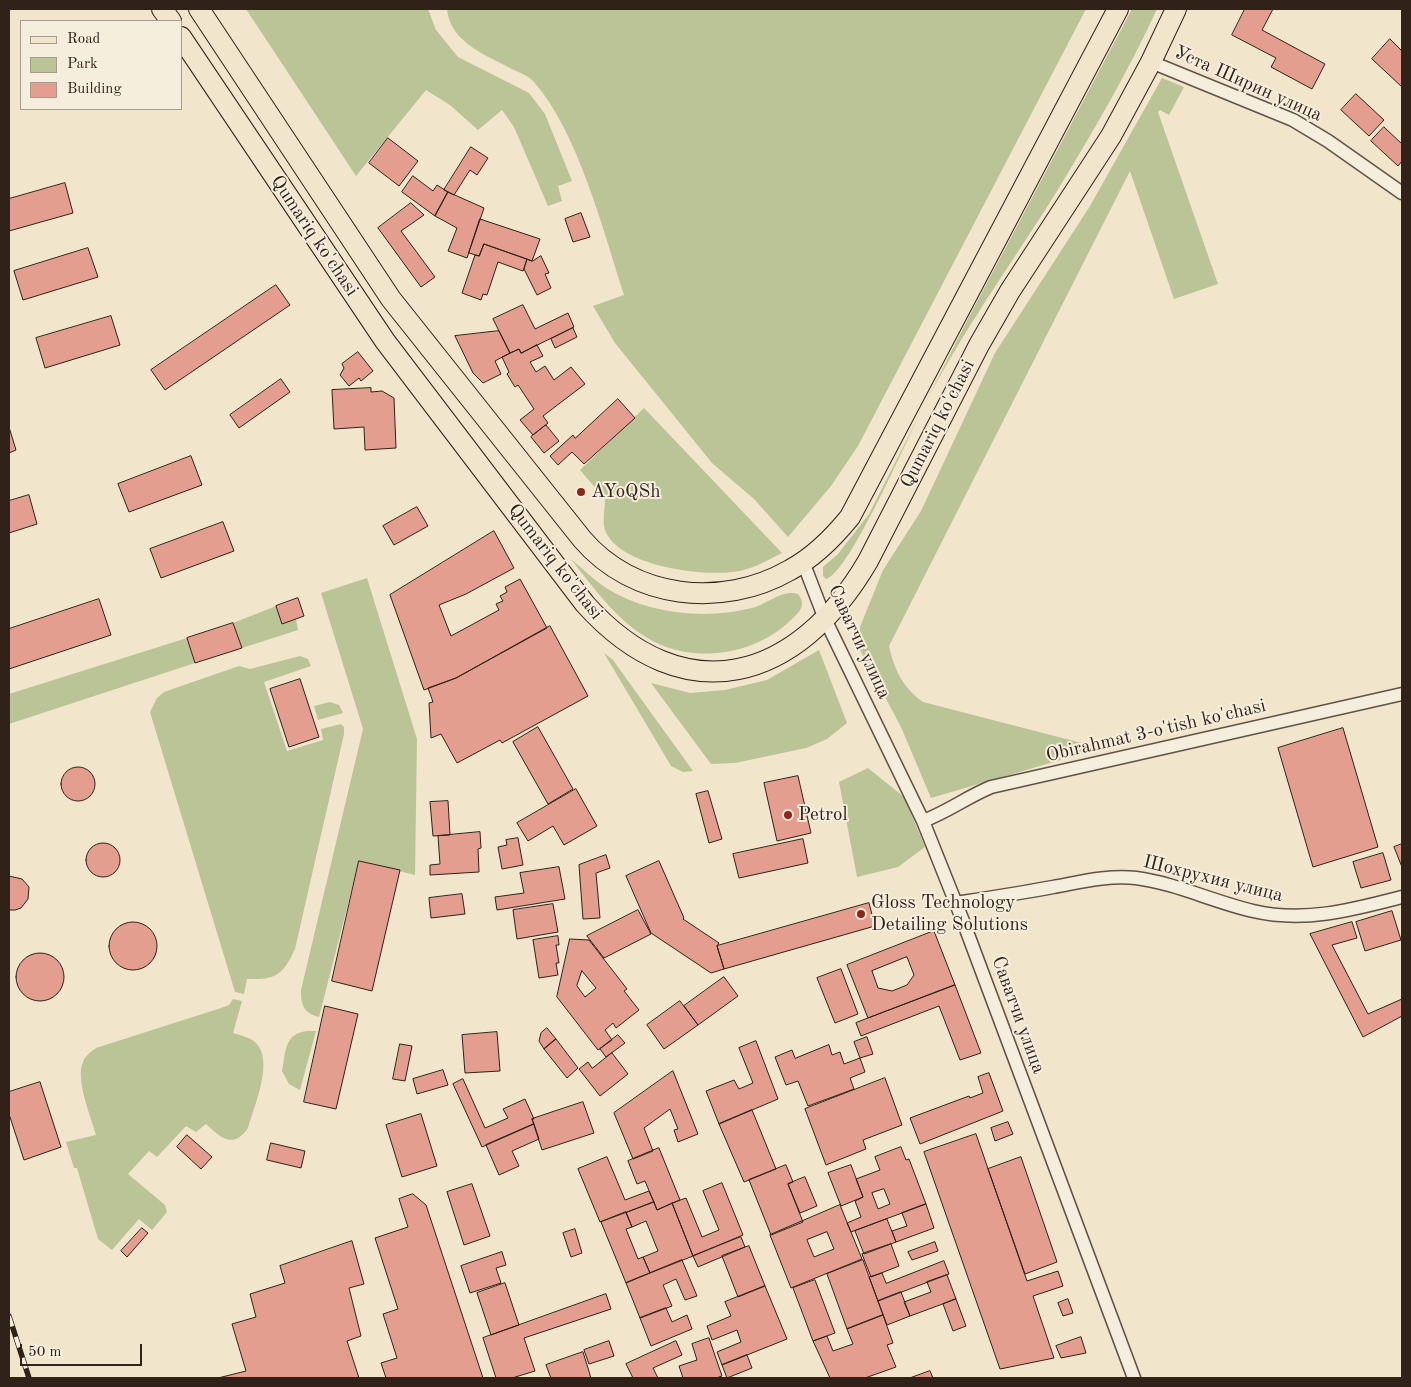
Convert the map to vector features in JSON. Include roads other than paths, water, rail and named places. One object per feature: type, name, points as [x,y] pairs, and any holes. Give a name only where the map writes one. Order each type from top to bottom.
[{"type":"main road","points":[[162,9],[170,20]]},
{"type":"main road","name":"Qumariq ko'chasi","points":[[199,9],[391,299],[587,546],[607,564],[631,579],[649,586],[678,592],[736,589],[763,582],[803,562],[834,535],[854,510],[1118,9]]},
{"type":"main road","name":"Qumariq ko'chasi","points":[[182,38],[385,341],[576,594],[623,641],[646,655],[671,666],[697,671],[724,671],[751,665],[775,656],[798,643],[826,619],[853,586],[868,561],[979,345],[1010,291],[1111,136],[1152,62],[1176,9]]},
{"type":"main road","points":[[309,228],[332,211]]},
{"type":"street","name":"Уста Ширин улица","points":[[1152,62],[1293,120],[1328,141],[1402,193]]},
{"type":"street","name":"Саватчи улица","points":[[803,562],[826,619],[923,821],[956,903],[1134,1378]]},
{"type":"street","name":"Obirahmat 3-o'tish ko'chasi","points":[[923,821],[940,814],[970,795],[991,787],[1402,694]]},
{"type":"street","name":"Шохрухия улица","points":[[956,903],[1089,878],[1113,877],[1136,878],[1158,882],[1253,911],[1294,917],[1338,913],[1402,897]]},
{"type":"railway","points":[[9,1316],[29,1378]]},
{"type":"place","name":"AYoQSh","points":[[581,492]]},
{"type":"place","name":"Petrol","points":[[788,815]]},
{"type":"place","name":"Gloss Technology Detailing Solutions","points":[[861,914]]}]
